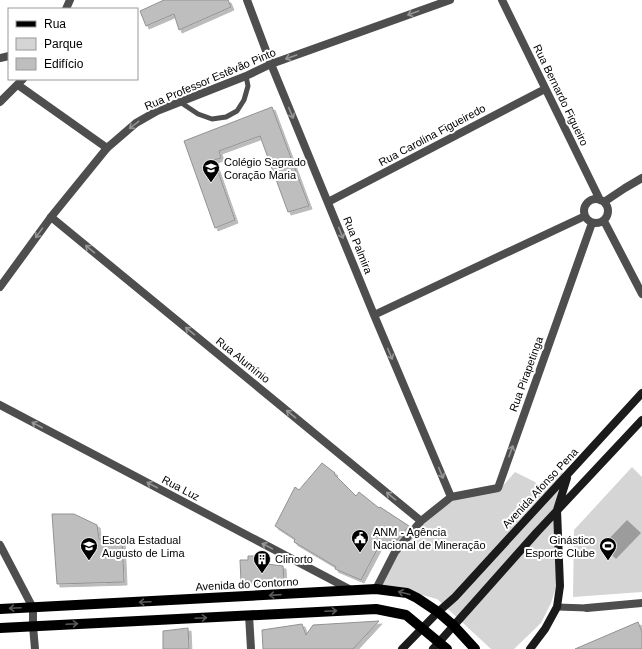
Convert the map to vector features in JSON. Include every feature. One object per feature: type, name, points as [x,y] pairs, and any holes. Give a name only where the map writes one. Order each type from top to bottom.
[{"type":"main road","name":"Avenida Afonso Pena","points":[[402,649],[455,597],[642,393]]},
{"type":"main road","points":[[0,628],[376,609],[406,615],[422,628],[440,647],[453,625],[557,510],[642,420]]},
{"type":"main road","points":[[530,649],[545,629],[557,607],[560,586],[557,510],[567,475]]},
{"type":"main road","name":"Avenida do Contorno","points":[[0,609],[376,589],[407,593],[438,612],[453,625],[475,649]]},
{"type":"street","name":"Rua Palmira","points":[[247,0],[271,64],[374,315],[451,497]]},
{"type":"street","name":"Rua Professor Estêvão Pinto","points":[[0,287],[51,217],[107,148],[136,123],[157,111],[246,76],[271,64],[450,0]]},
{"type":"street","name":"Rua Bernardo Figueiro","points":[[502,0],[602,201]]},
{"type":"street","points":[[0,102],[21,82],[107,148]]},
{"type":"street","name":"Rua Carolina Figueiredo","points":[[328,202],[545,89]]},
{"type":"street","points":[[602,201],[642,178]]},
{"type":"street","points":[[594,199],[602,201],[607,205],[609,212],[604,221],[598,224],[592,223],[585,216],[584,210],[587,204],[594,199]]},
{"type":"street","points":[[374,315],[585,216]]},
{"type":"street","name":"Rua Alumínio","points":[[51,217],[422,521]]},
{"type":"street","points":[[604,221],[642,294]]},
{"type":"street","name":"Rua Pirapetinga","points":[[451,497],[498,488],[592,223]]},
{"type":"street","name":"Rua Luz","points":[[0,405],[352,590]]},
{"type":"street","points":[[376,589],[395,552],[422,521],[451,497]]},
{"type":"street","points":[[0,545],[33,608],[35,649]]},
{"type":"street","points":[[557,607],[587,608],[642,603]]},
{"type":"street","points":[[249,615],[251,649]]},
{"type":"lane","points":[[180,102],[198,114],[212,119],[226,117],[237,110],[244,100],[248,86],[246,76]]},
{"type":"green space","name":"Ginástico Esporte Clube","points":[[632,467],[642,477],[642,592],[573,597],[574,530]]},
{"type":"green space","points":[[563,471],[555,543],[557,584],[551,603],[541,623],[514,649],[491,649],[437,599],[381,586],[396,554],[422,522],[452,499],[500,489],[515,472],[535,482],[543,492]]},
{"type":"shaded area","points":[[627,520],[641,533],[616,559],[602,546]]},
{"type":"building","points":[[164,0],[228,0],[231,7],[179,30],[174,14],[146,26],[140,11]]},
{"type":"building","name":"Colégio Sagrado Coração Maria","points":[[272,107],[309,206],[288,212],[260,136],[219,151],[221,158],[214,160],[235,220],[215,228],[184,141]]},
{"type":"building","points":[[322,463],[335,473],[334,474],[356,496],[359,492],[379,508],[380,507],[409,526],[397,540],[395,539],[379,546],[361,580],[335,569],[336,567],[294,542],[295,539],[275,526],[295,487],[299,490]]},
{"type":"building","name":"Escola Estadual Augusto de Lima","points":[[52,514],[74,514],[97,525],[99,539],[122,538],[124,582],[57,584]]},
{"type":"building","name":"Clinorto","points":[[248,556],[265,556],[267,564],[283,566],[284,582],[241,581],[240,560],[248,560]]},
{"type":"building","points":[[379,621],[353,649],[263,649],[262,630],[302,624],[306,635],[313,625]]},
{"type":"building","points":[[638,622],[642,632],[642,649],[575,649]]},
{"type":"building","points":[[188,628],[189,649],[163,649],[163,631]]},
{"type":"place","name":"Colégio Sagrado Coração Maria","points":[[211,183]]},
{"type":"place","name":"ANM - Agência Nacional de Mineração","points":[[360,553]]},
{"type":"place","name":"Escola Estadual Augusto de Lima","points":[[89,561]]},
{"type":"place","name":"Ginástico Esporte Clube","points":[[608,561]]},
{"type":"place","name":"Clinorto","points":[[262,574]]}]
